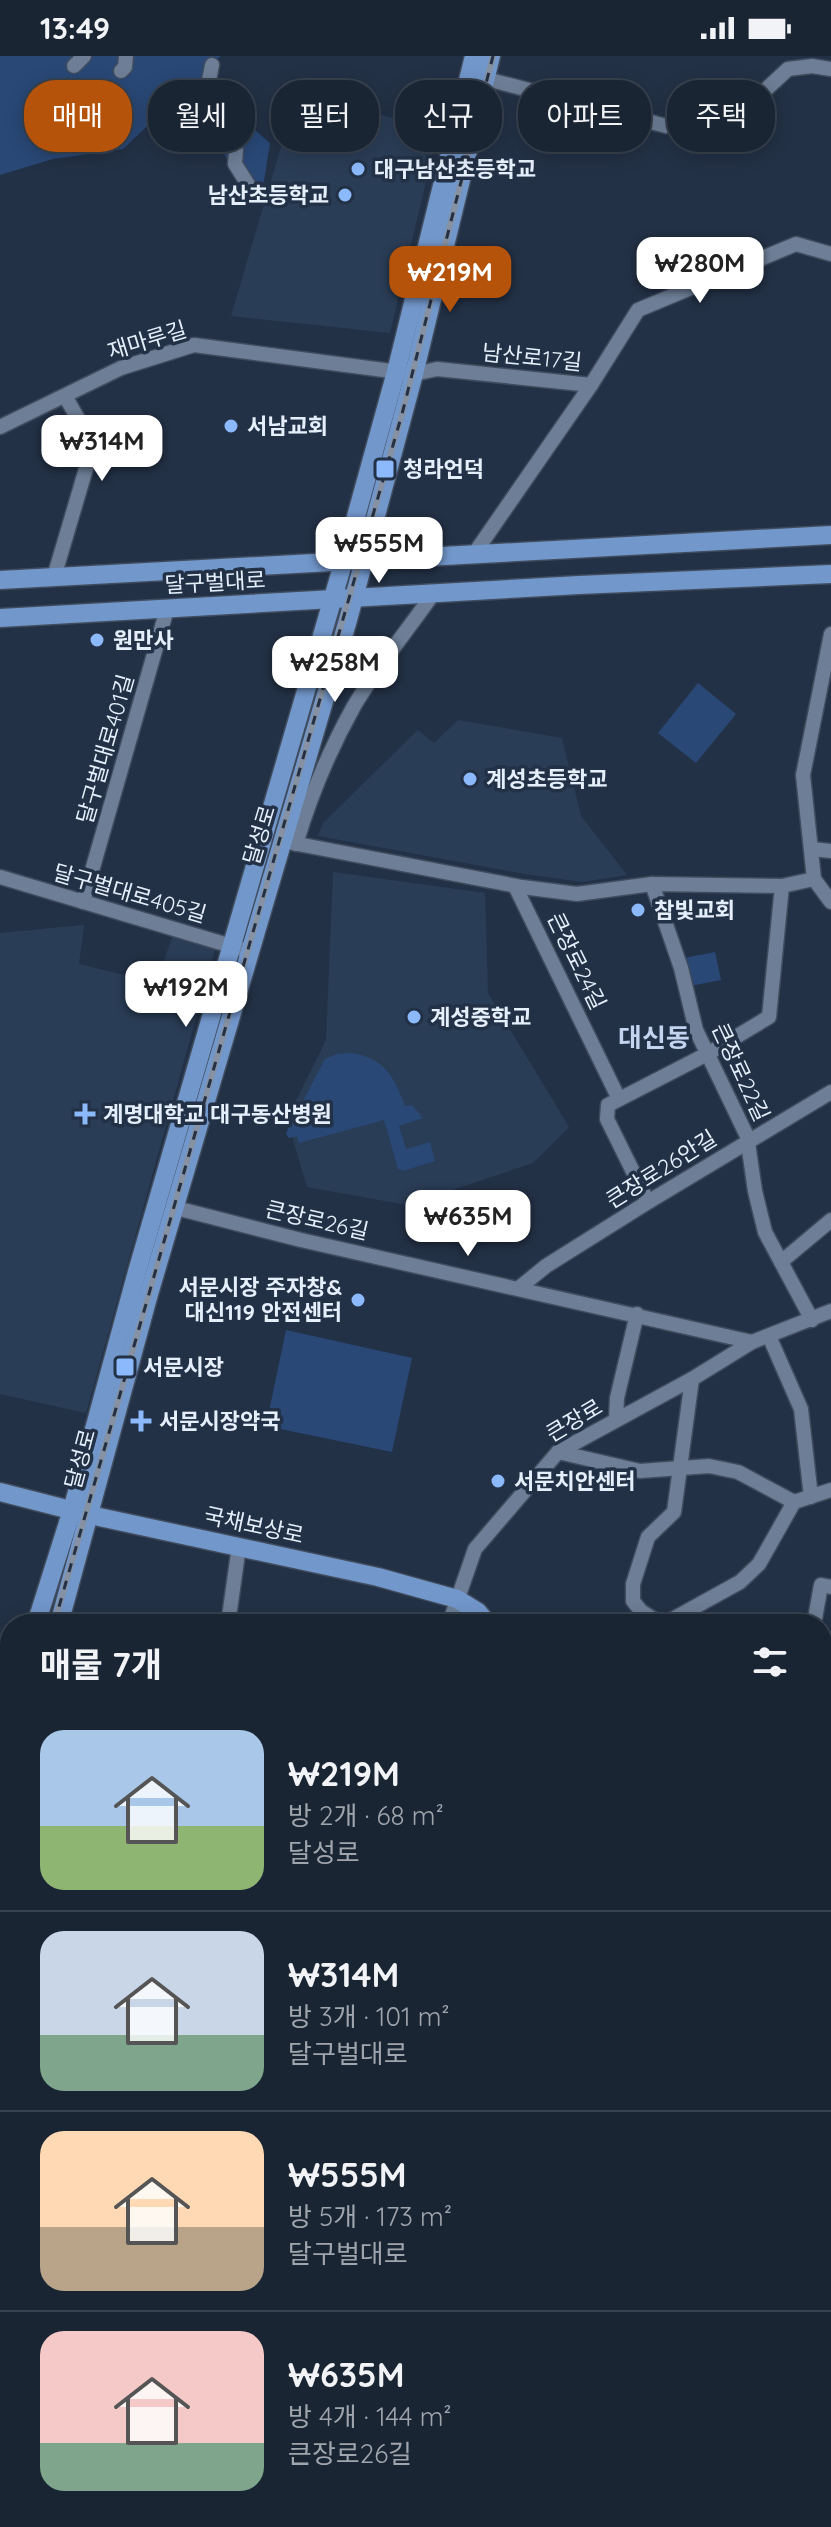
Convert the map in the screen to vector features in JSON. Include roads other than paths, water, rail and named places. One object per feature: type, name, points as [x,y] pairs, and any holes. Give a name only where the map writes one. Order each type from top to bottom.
[{"type":"main road","points":[[476,70],[491,56]]},
{"type":"main road","name":"달성로","points":[[61,1614],[81,1512],[176,1208],[241,949],[289,843],[353,599],[354,560],[405,373],[476,70]]},
{"type":"main road","name":"달구벌대로","points":[[0,580],[831,535]]},
{"type":"main road","points":[[40,1614],[81,1512],[138,1268],[241,949],[333,600],[354,560]]},
{"type":"main road","name":"달구벌대로","points":[[0,618],[831,574]]},
{"type":"main road","name":"국채보상로","points":[[0,1492],[378,1577],[457,1599],[480,1614]]},
{"type":"street","points":[[121,71],[125,67],[126,56]]},
{"type":"street","points":[[212,65],[206,96],[191,105],[186,126],[221,127],[227,131],[236,150],[235,169],[249,186],[248,197]]},
{"type":"street","points":[[476,70],[666,126],[733,120],[788,69],[812,66],[831,69]]},
{"type":"street","name":"남산로17길","points":[[405,373],[437,369],[591,385],[638,310],[796,244],[831,254]]},
{"type":"street","name":"재마루길","points":[[0,427],[121,368],[194,345],[405,373]]},
{"type":"street","points":[[474,554],[591,385]]},
{"type":"street","points":[[54,577],[93,445],[65,396]]},
{"type":"street","points":[[433,594],[355,705],[304,819],[289,843],[515,886],[577,894],[652,884],[782,886],[814,879]]},
{"type":"street","name":"달구벌대로401길","points":[[83,902],[167,609]]},
{"type":"street","points":[[831,634],[803,775],[814,879],[831,902]]},
{"type":"street","points":[[812,849],[831,851]]},
{"type":"street","name":"달구벌대로405길","points":[[0,877],[241,949]]},
{"type":"street","name":"큰장로22길","points":[[652,884],[681,968],[696,1030],[748,1141],[765,1232],[812,1320]]},
{"type":"street","name":"큰장로24길","points":[[515,886],[614,1102],[607,1119],[648,1202]]},
{"type":"street","points":[[614,1102],[709,1053],[769,1017],[782,886]]},
{"type":"street","name":"큰장로26안길","points":[[519,1288],[546,1266],[831,1092]]},
{"type":"street","name":"큰장로26길","points":[[176,1208],[752,1342]]},
{"type":"street","points":[[781,1262],[831,1220]]},
{"type":"street","name":"큰장로","points":[[452,1614],[475,1549],[558,1452],[692,1379],[752,1342],[831,1311]]},
{"type":"street","points":[[616,1420],[617,1398],[637,1314]]},
{"type":"street","points":[[769,1336],[801,1409],[811,1497]]},
{"type":"street","points":[[646,1614],[633,1601],[633,1584],[648,1537],[674,1512],[692,1379]]},
{"type":"street","points":[[558,1452],[640,1471],[709,1466],[738,1472],[794,1502]]},
{"type":"street","points":[[681,1614],[740,1582],[759,1564],[794,1502],[831,1490]]},
{"type":"street","points":[[229,1614],[239,1546]]},
{"type":"street","points":[[816,1614],[821,1585],[831,1587]]},
{"type":"railway","points":[[57,1614],[402,414],[493,56]]},
{"type":"place","name":"대구남산초등학교","points":[[358,169]]},
{"type":"place","name":"남산초등학교","points":[[345,195]]},
{"type":"place","name":"서남교회","points":[[231,426]]},
{"type":"place","name":"청라언덕","points":[[385,469]]},
{"type":"place","name":"원만사","points":[[97,640]]},
{"type":"place","name":"계성초등학교","points":[[470,779]]},
{"type":"place","name":"참빛교회","points":[[638,910]]},
{"type":"place","name":"계성중학교","points":[[414,1017]]},
{"type":"place","name":"계명대학교 대구동산병원","points":[[85,1114]]},
{"type":"place","name":"서문시장 주자창& 대신119 안전센터","points":[[358,1300]]},
{"type":"place","name":"서문시장","points":[[125,1367]]},
{"type":"place","name":"서문시장약국","points":[[141,1421]]},
{"type":"place","name":"서문치안센터","points":[[498,1481]]},
{"type":"district","name":"대신동","points":[[654,1037]]}]
